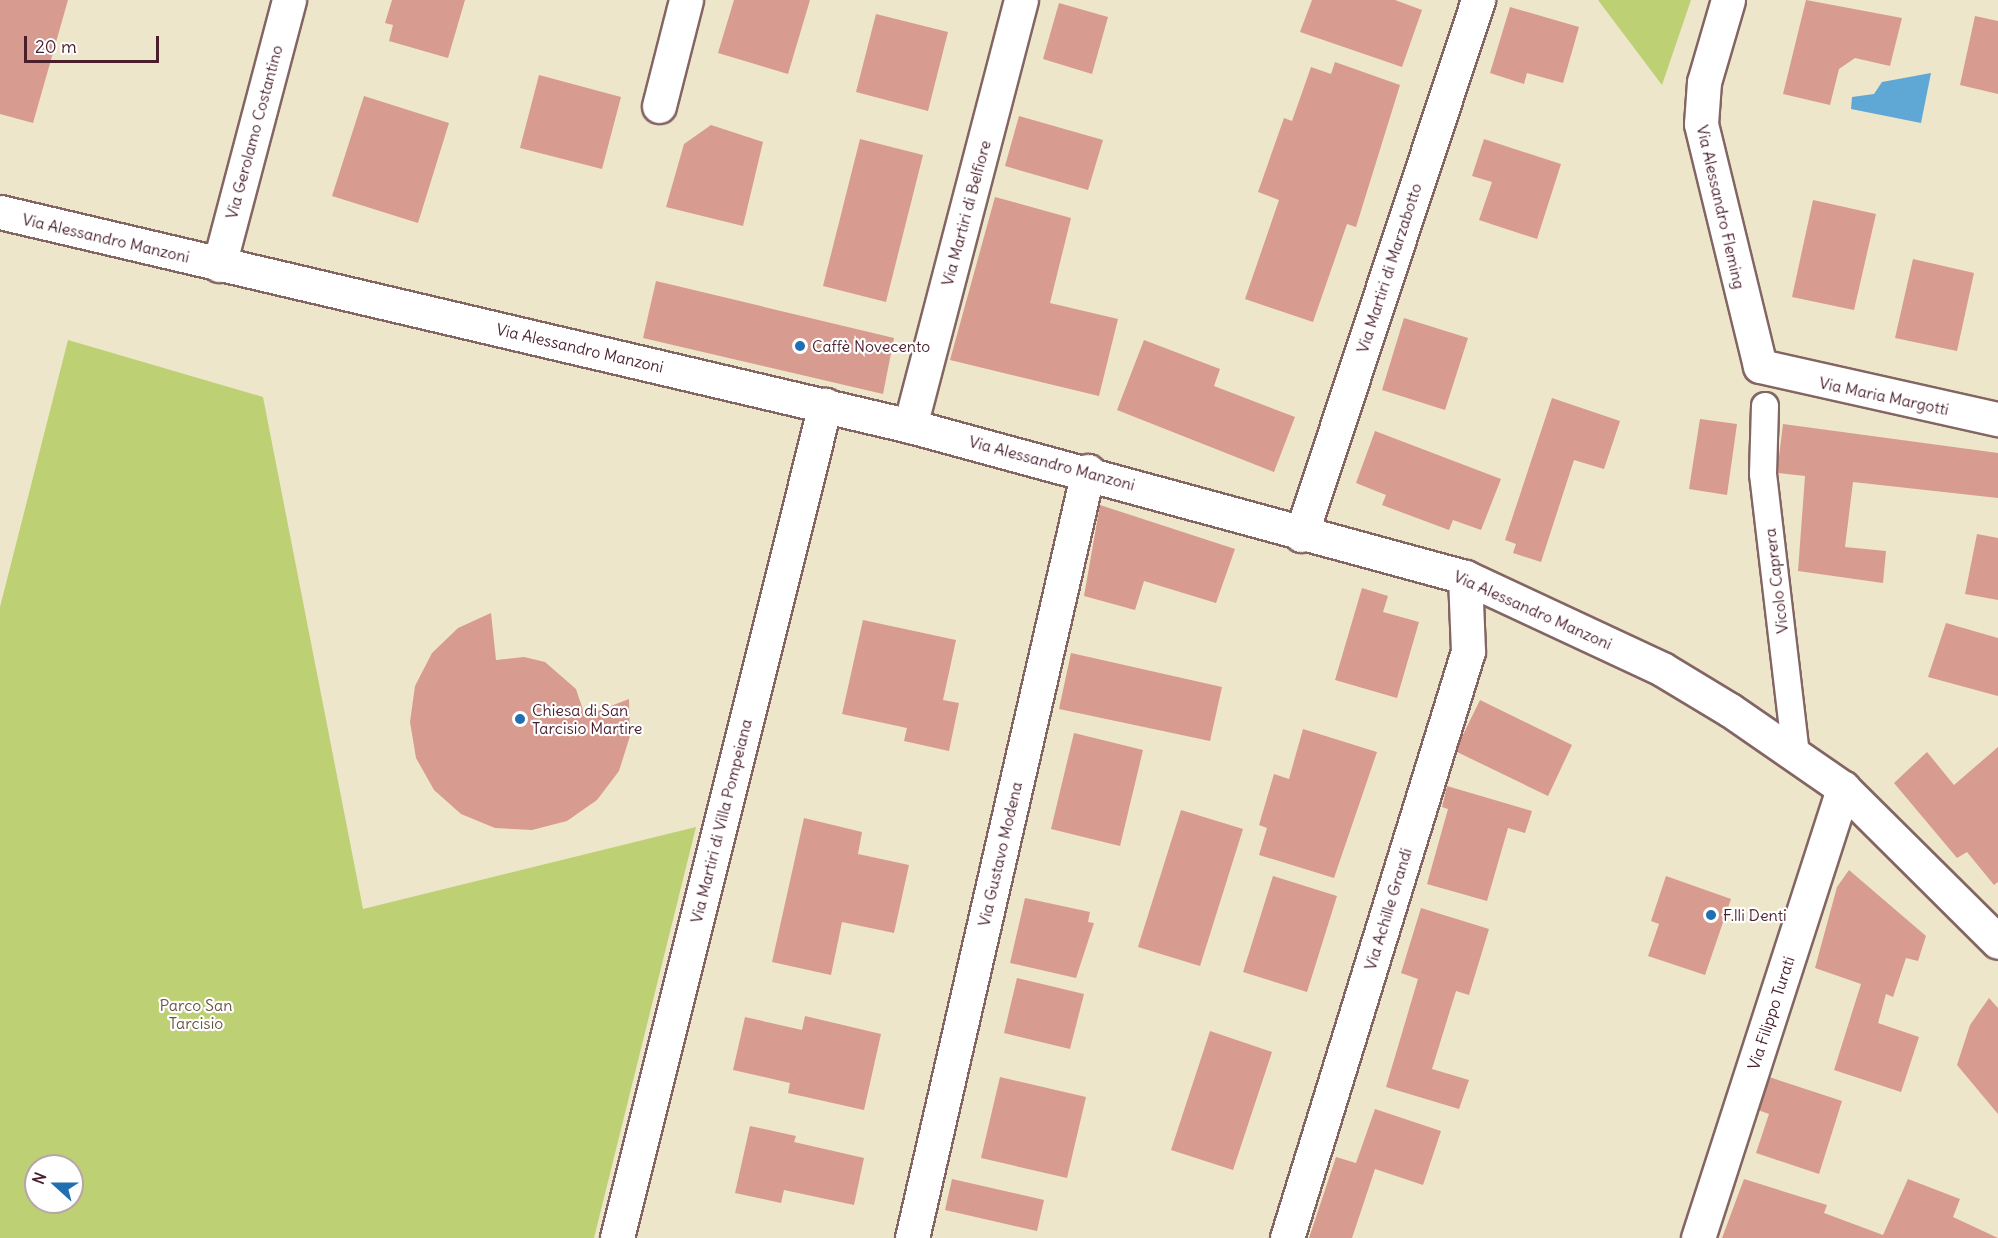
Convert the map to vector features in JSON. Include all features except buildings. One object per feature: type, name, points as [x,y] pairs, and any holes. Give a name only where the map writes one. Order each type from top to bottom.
[{"type":"street","name":"Via Gerolamo Costantino","points":[[219,265],[288,0]]},
{"type":"street","points":[[659,106],[686,0]]},
{"type":"street","name":"Via Martiri di Belfiore","points":[[910,426],[1021,0]]},
{"type":"street","name":"Via Martiri di Marzabotto","points":[[1301,535],[1478,0]]},
{"type":"street","name":"Via Alessandro Fleming","points":[[1728,0],[1704,82],[1701,124],[1754,357],[1771,373]]},
{"type":"street","name":"Via Alessandro Manzoni","points":[[0,212],[910,426],[1088,471],[1301,535],[1465,577],[1662,669],[1796,755],[1843,788],[1998,942]]},
{"type":"street","name":"Via Maria Margotti","points":[[1771,373],[1998,419]]},
{"type":"street","name":"Via Martiri di Villa Pompeiana","points":[[617,1238],[825,405]]},
{"type":"street","name":"Via Gustavo Modena","points":[[912,1238],[1088,471]]},
{"type":"street","name":"Via Achille Grandi","points":[[1287,1238],[1468,651],[1465,577]]},
{"type":"street","name":"Via Filippo Turati","points":[[1698,1238],[1843,788]]},
{"type":"lane","name":"Vicolo Caprera","points":[[1765,406],[1763,474],[1796,755]]},
{"type":"green space","points":[[1598,0],[1691,0],[1662,85]]},
{"type":"green space","name":"Parco San Tarcisio","points":[[68,340],[263,397],[363,909],[696,827],[594,1238],[0,1238],[0,607]]},
{"type":"water","points":[[1931,73],[1921,123],[1851,109],[1852,97],[1874,94],[1882,82]]},
{"type":"place","name":"Caffè Novecento","points":[[800,346]]},
{"type":"place","name":"Chiesa di San Tarcisio Martire","points":[[520,719]]},
{"type":"place","name":"F.lli Denti","points":[[1711,915]]}]
